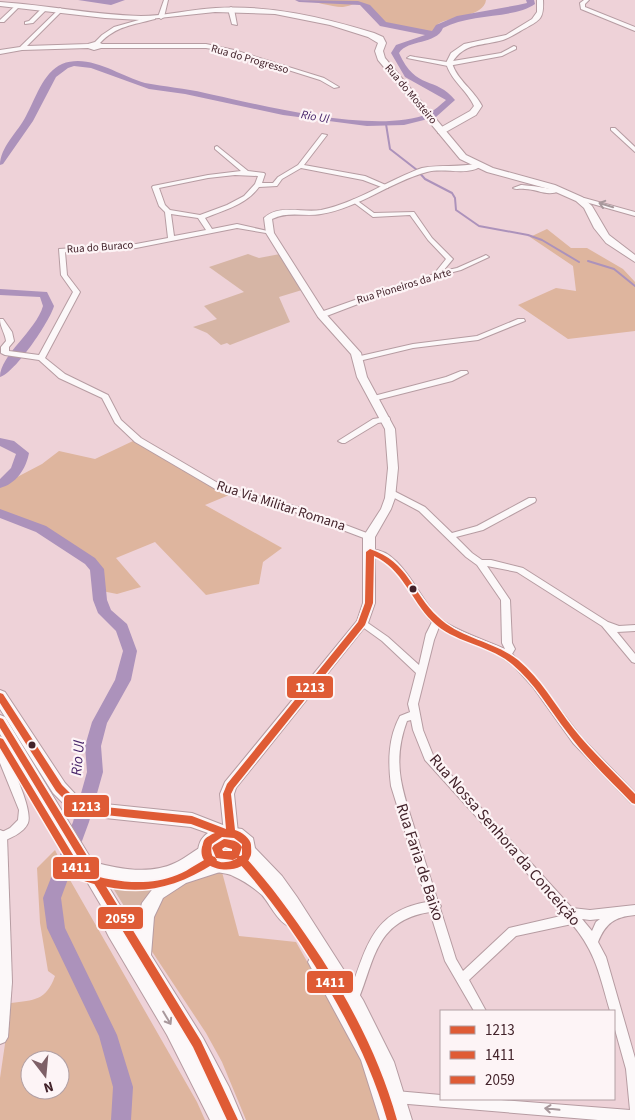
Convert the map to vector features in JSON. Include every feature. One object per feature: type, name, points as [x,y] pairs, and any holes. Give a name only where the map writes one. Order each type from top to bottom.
[{"type":"main road","name":"Rua do Mosteiro","points":[[1,5],[19,5],[109,15],[128,19],[157,18],[189,12],[232,9],[270,11],[316,17],[380,39],[382,43],[379,51],[381,58],[463,157],[479,165],[577,198],[592,210],[596,225],[605,238],[635,259]]},
{"type":"main road","points":[[0,696],[59,788],[76,803],[105,811],[147,814],[200,823],[244,839],[248,852],[276,881],[291,902],[349,1006],[384,1097],[390,1120]]},
{"type":"main road","points":[[0,721],[174,1030],[220,1120]]},
{"type":"main road","points":[[0,732],[57,824]]},
{"type":"main road","points":[[200,823],[208,858],[250,875],[267,887],[283,907],[376,1044],[396,1097],[402,1120]]},
{"type":"main road","points":[[83,869],[122,877],[145,878],[180,869],[207,847],[216,836],[229,833]]},
{"type":"main road","points":[[142,957],[142,929],[145,912],[160,888],[180,877],[242,861],[248,852]]},
{"type":"main road","points":[[83,869],[185,1022],[218,1084],[233,1120]]},
{"type":"street","points":[[157,18],[166,0]]},
{"type":"street","points":[[438,128],[473,113],[478,106],[473,95],[454,77],[449,63],[455,52],[462,47],[509,36],[536,21],[540,15],[540,0]]},
{"type":"street","points":[[587,0],[582,4],[583,8],[635,30]]},
{"type":"street","points":[[2,21],[19,5]]},
{"type":"street","points":[[27,23],[32,22],[44,9]]},
{"type":"street","points":[[232,9],[235,24]]},
{"type":"street","points":[[0,52],[22,48],[60,10]]},
{"type":"street","points":[[109,15],[115,24]]},
{"type":"street","points":[[99,44],[115,24],[128,19]]},
{"type":"street","name":"Rua do Progresso","points":[[22,48],[89,46],[94,48],[99,44],[190,45],[218,48],[322,79],[336,86]]},
{"type":"street","points":[[410,58],[427,59],[432,64],[449,63],[502,54],[514,48]]},
{"type":"street","points":[[613,129],[635,150]]},
{"type":"street","points":[[260,185],[275,186],[280,178],[300,166],[324,135]]},
{"type":"street","points":[[217,148],[245,172]]},
{"type":"street","points":[[229,833],[227,794],[230,786],[362,623],[369,603],[370,552],[368,536],[386,509],[390,492],[393,456],[390,429],[362,378],[360,359],[321,315],[270,234],[268,218],[270,216],[321,212],[355,201],[426,170],[479,165]]},
{"type":"street","points":[[300,166],[365,178],[386,187]]},
{"type":"street","points":[[245,172],[262,174],[260,185],[247,198],[199,216],[168,212],[162,206],[156,187],[209,174],[245,172]]},
{"type":"street","points":[[516,188],[525,187],[542,191],[556,191]]},
{"type":"street","points":[[577,198],[635,214]]},
{"type":"street","points":[[355,201],[373,215],[412,213],[430,239],[450,259],[436,275]]},
{"type":"street","points":[[168,212],[170,238],[237,226],[270,234]]},
{"type":"street","points":[[199,216],[209,230]]},
{"type":"street","name":"Rua do Buraco","points":[[40,358],[77,292],[64,275],[61,250],[136,246],[170,238]]},
{"type":"street","name":"Rua Pioneiros da Arte","points":[[321,315],[391,289],[416,284],[436,275],[459,269],[486,257]]},
{"type":"street","points":[[0,321],[8,332],[10,341],[5,349],[31,358],[40,358]]},
{"type":"street","points":[[360,359],[413,346],[478,338],[521,321]]},
{"type":"street","name":"Rua Via Militar Romana","points":[[40,358],[52,370],[72,382],[105,397],[118,421],[138,440],[220,488],[298,510],[368,536]]},
{"type":"street","points":[[373,398],[449,379],[464,373]]},
{"type":"street","points":[[342,441],[376,422],[386,419]]},
{"type":"street","points":[[390,492],[422,509],[480,563],[505,600],[507,643],[510,649],[506,654]]},
{"type":"street","points":[[451,536],[480,528],[532,500]]},
{"type":"street","points":[[370,552],[378,553],[402,572],[415,594],[437,621],[506,654],[523,670],[579,741],[635,800]]},
{"type":"street","points":[[480,563],[492,562],[520,570],[605,624],[618,629],[635,628]]},
{"type":"street","name":"Rua Nossa Senhora da Conceição","points":[[437,621],[429,634],[426,660],[413,704],[418,730],[429,757],[572,915],[592,943],[600,957],[632,1069],[635,1108]]},
{"type":"street","points":[[362,623],[385,639],[421,672]]},
{"type":"street","points":[[605,624],[635,660]]},
{"type":"street","name":"Rua Faria de Baixo","points":[[415,714],[403,720],[396,736],[392,762],[396,786],[451,961],[463,978],[479,1010]]},
{"type":"street","points":[[0,750],[24,810],[23,822],[14,831],[0,837],[5,982],[0,1037]]},
{"type":"street","points":[[349,1006],[374,943],[389,922],[400,914],[435,906]]},
{"type":"street","points":[[463,978],[513,932],[572,915],[635,910]]},
{"type":"street","points":[[592,943],[600,926],[622,911]]},
{"type":"street","points":[[396,1097],[440,1099]]},
{"type":"street","points":[[466,1100],[513,1102],[635,1117]]},
{"type":"shaded area","points":[[304,0],[486,0],[484,6],[473,13],[438,24],[436,32],[432,34],[386,24],[370,7],[362,4],[339,7]]},
{"type":"shaded area","points":[[547,229],[571,248],[587,248],[623,269],[635,282],[635,331],[568,339],[518,305],[556,288],[576,291],[573,266],[530,237]]},
{"type":"shaded area","points":[[248,254],[259,258],[280,254],[302,290],[279,297],[290,322],[230,345],[227,343],[221,345],[207,333],[193,327],[217,319],[204,306],[244,292],[209,267]]},
{"type":"shaded area","points":[[133,441],[229,495],[205,505],[282,548],[263,562],[259,584],[206,595],[155,542],[116,558],[141,587],[117,594],[102,591],[100,568],[89,558],[53,534],[0,510],[0,486],[42,464],[59,451],[95,459]]},
{"type":"shaded area","points":[[225,838],[238,842],[240,853],[227,861],[217,859],[212,848]]},
{"type":"shaded area","points":[[55,850],[62,864],[51,898],[53,926],[61,948],[109,1051],[119,1097],[116,1120],[0,1120],[0,1078],[11,1003],[33,1000],[43,995],[48,990],[55,976],[48,971],[40,923],[37,868]]},
{"type":"shaded area","points":[[222,872],[239,936],[296,942],[364,1062],[381,1120],[246,1120],[222,1062],[206,1033],[151,950],[148,921],[163,893],[203,873]]},
{"type":"shaded area","points":[[66,873],[197,1102],[205,1120],[125,1120],[128,1086],[117,1050],[58,919],[57,897]]},
{"type":"shaded area","points":[[107,878],[142,884],[163,880],[136,926]]},
{"type":"waterway","points":[[82,0],[111,3],[121,0]]},
{"type":"waterway","points":[[299,0],[358,3]]},
{"type":"waterway","name":"Rio Ul","points":[[433,34],[438,31],[439,27],[459,18],[520,7],[531,4],[530,0]]},
{"type":"waterway","points":[[364,5],[383,24],[433,34]]},
{"type":"waterway","name":"Rio Ul","points":[[0,162],[28,121],[53,75],[65,66],[74,64],[93,66],[143,85],[185,91],[283,112],[326,119],[367,123],[404,122],[433,115],[451,100],[438,90],[415,81],[401,66],[395,53],[399,47],[424,39],[433,34]]},
{"type":"waterway","points":[[386,124],[390,149],[417,170],[425,179],[452,193],[455,198],[456,210],[479,226],[528,235],[542,240],[579,262]]},
{"type":"waterway","points":[[588,261],[614,269],[635,286]]},
{"type":"waterway","name":"Rio Ul","points":[[0,292],[43,294],[48,306],[45,315],[34,332],[0,373]]},
{"type":"waterway","name":"Rio Ul","points":[[0,442],[10,444],[23,453],[16,471],[0,484]]},
{"type":"waterway","name":"Rio Ul","points":[[0,513],[41,529],[90,561],[97,569],[100,600],[105,613],[122,628],[130,651],[123,680],[114,700],[100,722],[93,746],[95,772],[81,822],[52,898],[56,928],[108,1035],[123,1087],[121,1120]]},
{"type":"transit line","name":"1213","points":[[231,833],[227,794],[230,786],[362,623],[369,603],[370,552],[392,563],[407,580],[427,610],[444,626],[463,637],[506,655],[524,670],[584,747],[635,800]]},
{"type":"transit line","name":"1213","points":[[0,696],[59,788],[73,802],[105,811],[192,820],[226,833]]},
{"type":"transit line","name":"2059","points":[[0,721],[197,1044],[233,1120]]},
{"type":"transit line","name":"1411","points":[[0,741],[81,876],[117,885],[149,886],[180,878],[212,860]]},
{"type":"transit line","name":"1213","points":[[221,833],[236,834],[247,843],[246,857],[242,861],[232,866],[222,866],[217,865],[208,858],[206,851],[208,842],[221,833]]},
{"type":"transit line","name":"1411","points":[[224,843],[237,847],[236,853],[233,856],[219,855],[217,848],[224,843]]},
{"type":"transit line","name":"1411","points":[[241,859],[280,906],[338,995],[369,1055],[386,1098],[392,1120]]}]
